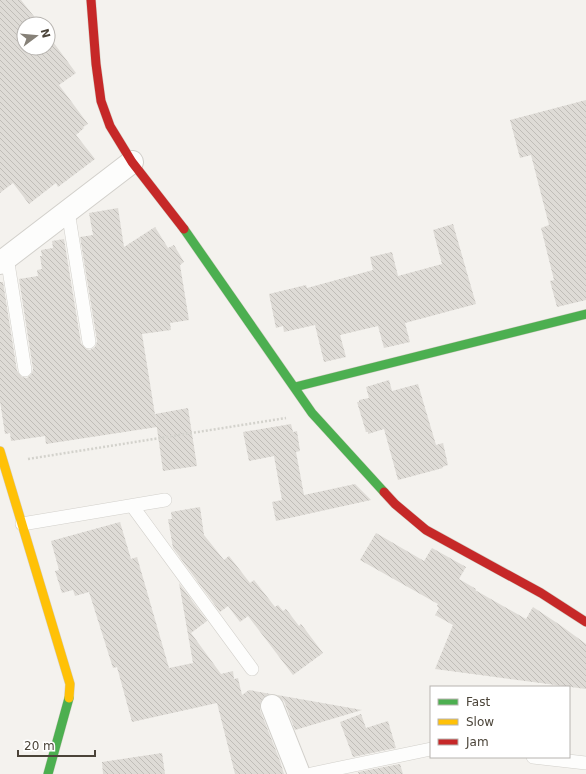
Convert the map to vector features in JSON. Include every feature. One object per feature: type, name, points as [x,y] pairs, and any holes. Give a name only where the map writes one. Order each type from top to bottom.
[{"type":"street","points":[[91,0],[96,64],[102,101],[110,126],[132,162],[176,218],[312,413],[395,504],[426,530],[541,593],[586,622]]},
{"type":"street","points":[[4,260],[132,162]]},
{"type":"street","points":[[295,388],[586,314]]},
{"type":"street","points":[[0,451],[3,467],[22,524],[70,684],[68,698],[48,774]]},
{"type":"street","points":[[272,706],[299,774]]},
{"type":"lane","points":[[68,211],[89,342]]},
{"type":"lane","points":[[4,260],[25,370]]},
{"type":"lane","points":[[22,524],[133,507],[165,500]]},
{"type":"lane","points":[[133,507],[252,669]]},
{"type":"lane","points":[[311,774],[430,749]]},
{"type":"lane","points":[[542,758],[586,763]]},
{"type":"path","points":[[3,467],[312,413]]},
{"type":"building","points":[[0,0],[21,0],[34,16],[16,16],[16,56],[56,56],[56,46],[76,73],[59,85],[88,124],[76,135],[95,159],[58,187],[56,183],[29,204],[13,183],[0,193]]},
{"type":"building","points":[[586,100],[586,300],[557,307],[550,281],[554,280],[541,228],[549,225],[531,155],[520,158],[510,120]]},
{"type":"building","points":[[118,208],[124,247],[155,227],[168,248],[174,245],[184,262],[180,265],[189,320],[170,323],[171,330],[142,334],[157,427],[46,444],[45,436],[11,441],[10,433],[5,434],[0,401],[0,282],[3,282],[17,371],[22,377],[27,378],[32,373],[33,369],[19,279],[38,276],[37,270],[42,269],[40,256],[42,256],[41,250],[53,248],[52,241],[64,239],[81,343],[86,349],[90,350],[94,348],[97,341],[80,237],[93,235],[89,213]]},
{"type":"building","points":[[453,224],[476,304],[405,323],[410,342],[384,348],[378,326],[340,335],[346,357],[324,362],[315,325],[284,332],[283,326],[276,328],[269,294],[306,285],[307,288],[373,270],[370,257],[392,252],[398,276],[442,264],[433,230]]},
{"type":"building","points":[[389,380],[392,391],[418,384],[436,445],[443,443],[448,465],[442,467],[443,468],[398,480],[384,429],[368,434],[368,432],[366,432],[357,402],[359,402],[359,400],[369,398],[366,387]]},
{"type":"building","points":[[188,408],[197,466],[163,471],[155,414]]},
{"type":"building","points":[[291,424],[293,432],[297,431],[300,451],[296,452],[304,495],[355,484],[371,500],[276,521],[272,502],[282,500],[274,456],[249,461],[243,432]]},
{"type":"building","points":[[200,507],[204,535],[224,560],[229,556],[250,583],[254,580],[275,607],[278,605],[283,611],[286,609],[299,626],[301,624],[323,653],[293,675],[248,616],[240,622],[228,606],[220,612],[173,548],[168,519],[172,519],[171,512]]},
{"type":"building","points":[[120,522],[131,559],[137,557],[169,668],[193,663],[179,583],[207,621],[191,633],[221,674],[233,671],[234,679],[238,678],[242,695],[249,690],[271,694],[262,699],[260,710],[284,774],[235,774],[217,703],[132,722],[117,667],[113,668],[89,592],[75,596],[73,590],[62,593],[55,571],[59,570],[51,541]]},
{"type":"building","points":[[376,533],[424,561],[432,548],[466,567],[459,579],[476,589],[475,590],[526,619],[533,607],[586,644],[586,689],[435,669],[453,625],[435,615],[439,608],[437,606],[438,604],[360,560]]},
{"type":"building","points":[[277,695],[362,710],[295,730],[284,701]]},
{"type":"building","points":[[361,714],[366,728],[388,721],[396,748],[353,757],[340,722]]},
{"type":"building","points":[[162,753],[165,774],[103,774],[102,762]]},
{"type":"building","points":[[400,764],[403,774],[359,774],[358,772]]},
{"type":"traffic: fast","points":[[184,229],[312,413],[384,492]]},
{"type":"traffic: fast","points":[[295,387],[586,314]]},
{"type":"traffic: fast","points":[[48,774],[69,698]]},
{"type":"traffic: slow","points":[[0,451],[70,684],[69,698]]},
{"type":"traffic: jam","points":[[91,0],[96,64],[101,101],[110,126],[132,162],[184,229]]},
{"type":"traffic: jam","points":[[384,492],[395,504],[426,530],[541,593],[586,622]]}]
